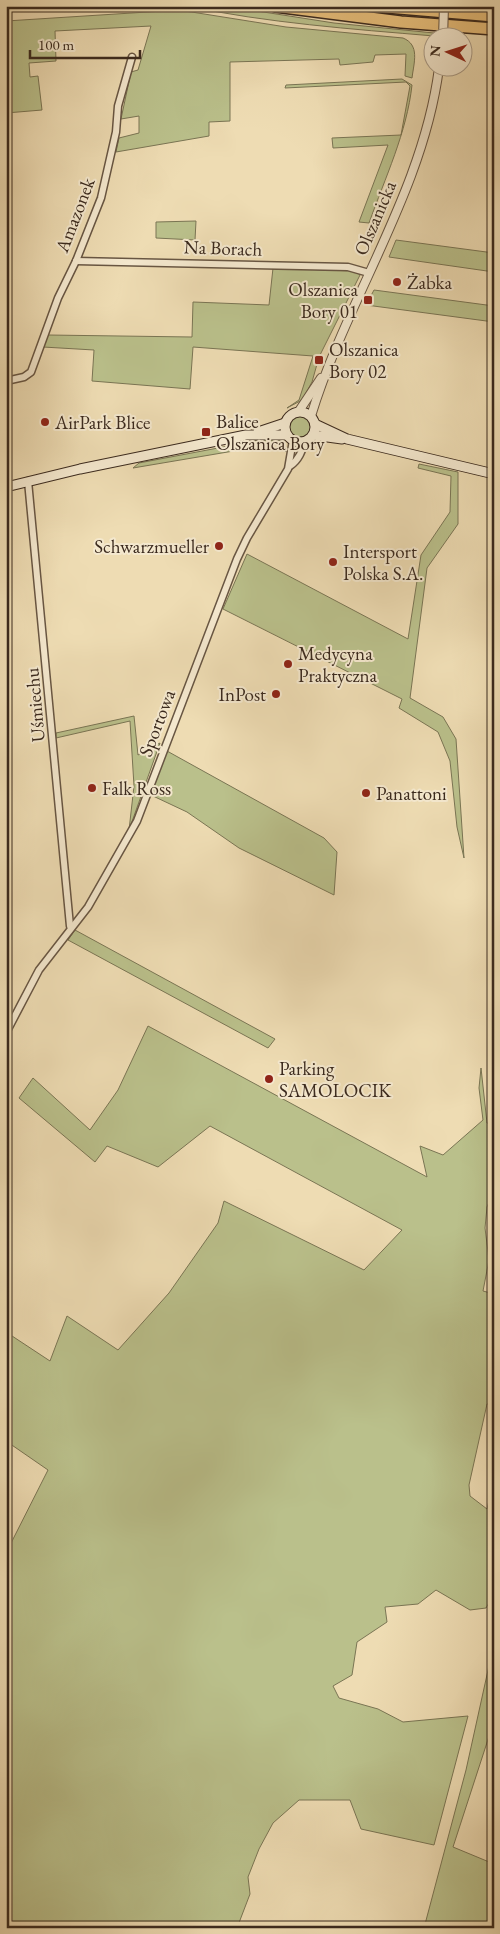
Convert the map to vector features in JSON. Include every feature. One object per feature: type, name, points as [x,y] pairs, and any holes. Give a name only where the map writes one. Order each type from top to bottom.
[{"type":"highway","points":[[276,6],[401,22],[494,28]]},
{"type":"highway","points":[[375,6],[494,16]]},
{"type":"main road","points":[[6,487],[253,434],[285,423],[290,415],[299,412],[348,439]]},
{"type":"main road","points":[[309,438],[313,420]]},
{"type":"main road","points":[[285,423],[290,438]]},
{"type":"main road","points":[[253,434],[290,438],[348,439],[494,474]]},
{"type":"street","points":[[443,28],[444,6]]},
{"type":"street","name":"Amazonek","points":[[6,382],[31,372],[58,298],[76,261],[100,198],[108,170],[116,132],[118,106],[132,57]]},
{"type":"street","name":"Olszanicka","points":[[299,412],[323,375],[403,196],[422,146],[432,111],[437,78]]},
{"type":"street","name":"Na Borach","points":[[76,261],[348,267],[369,273]]},
{"type":"street","name":"Olszanicka","points":[[313,420],[323,375]]},
{"type":"street","name":"Sportowa","points":[[290,438],[290,466]]},
{"type":"street","name":"Sportowa","points":[[6,1033],[38,970],[70,926],[88,907],[137,821],[237,559],[247,538],[290,466],[301,454],[309,438]]},
{"type":"street","name":"Uśmiechu","points":[[28,481],[70,926]]},
{"type":"green space","points":[[187,6],[225,6],[334,23],[422,32],[422,35],[341,28],[217,12]]},
{"type":"green space","points":[[179,10],[286,27],[403,38],[412,45],[414,50],[415,60],[412,78],[405,76],[406,54],[375,55],[373,62],[340,65],[339,59],[230,62],[230,121],[209,122],[209,136],[116,152],[119,138],[139,133],[139,116],[121,119],[131,72],[138,70],[151,26],[55,31],[56,61],[29,63],[30,77],[38,76],[42,110],[6,113],[6,21]]},
{"type":"green space","points":[[402,79],[412,85],[402,131],[410,86],[406,82],[285,88],[286,85]]},
{"type":"green space","points":[[401,135],[369,223],[359,222],[388,145],[333,148],[332,138]]},
{"type":"green space","points":[[196,221],[195,240],[156,238],[156,222]]},
{"type":"green space","points":[[396,240],[494,253],[494,272],[389,257]]},
{"type":"green space","points":[[273,268],[355,271],[360,275],[319,357],[312,382],[302,400],[287,408],[299,400],[313,356],[193,347],[190,389],[92,381],[94,350],[43,347],[48,335],[192,337],[193,302],[269,305]]},
{"type":"green space","points":[[374,290],[494,306],[494,322],[366,305]]},
{"type":"green space","points":[[300,415],[308,418],[311,426],[308,434],[300,437],[292,434],[289,426],[292,418]]},
{"type":"green space","points":[[278,439],[283,441],[286,452],[281,443],[133,468],[139,463],[260,440]]},
{"type":"green space","points":[[419,464],[458,472],[458,524],[427,568],[410,698],[443,717],[456,739],[464,858],[457,827],[450,761],[438,732],[399,708],[402,699],[223,609],[247,554],[408,639],[421,555],[450,512],[451,476],[418,468]]},
{"type":"green space","points":[[134,716],[138,755],[160,743],[129,830],[134,786],[130,721],[56,738],[56,733]]},
{"type":"green space","points":[[167,751],[324,838],[337,852],[334,895],[239,848],[187,812],[153,796],[152,790]]},
{"type":"green space","points":[[75,930],[275,1039],[268,1048],[68,940]]},
{"type":"green space","points":[[148,1026],[427,1177],[420,1146],[443,1155],[483,1120],[479,1088],[481,1068],[487,1123],[494,1124],[494,1191],[487,1207],[485,1228],[489,1260],[483,1291],[494,1294],[494,1404],[487,1404],[469,1485],[470,1496],[487,1509],[494,1479],[494,1594],[486,1608],[470,1610],[436,1590],[418,1604],[385,1607],[387,1622],[357,1642],[352,1675],[333,1686],[339,1698],[378,1709],[403,1722],[468,1716],[434,1845],[361,1829],[350,1800],[299,1800],[273,1823],[259,1849],[248,1877],[250,1894],[237,1928],[6,1928],[6,1553],[48,1470],[6,1441],[6,1332],[50,1361],[67,1316],[118,1350],[169,1293],[218,1223],[224,1201],[364,1270],[402,1230],[210,1126],[158,1167],[107,1146],[95,1162],[19,1098],[33,1078],[90,1130],[118,1090]]},
{"type":"green space","points":[[494,1643],[494,1721],[453,1847],[494,1864],[494,1928],[424,1928],[466,1770]]},
{"type":"place","name":"Żabka","points":[[397,282]]},
{"type":"place","name":"Olszanica Bory 01","points":[[368,300]]},
{"type":"place","name":"Olszanica Bory 02","points":[[319,360]]},
{"type":"place","name":"AirPark Blice","points":[[45,422]]},
{"type":"place","name":"Balice Olszanica Bory","points":[[206,432]]},
{"type":"place","name":"Schwarzmueller","points":[[219,546]]},
{"type":"place","name":"Intersport Polska S.A.","points":[[333,562]]},
{"type":"place","name":"Medycyna Praktyczna","points":[[288,664]]},
{"type":"place","name":"InPost","points":[[276,694]]},
{"type":"place","name":"Falk Ross","points":[[92,788]]},
{"type":"place","name":"Panattoni","points":[[366,793]]},
{"type":"place","name":"Parking SAMOLOCIK","points":[[269,1079]]}]
